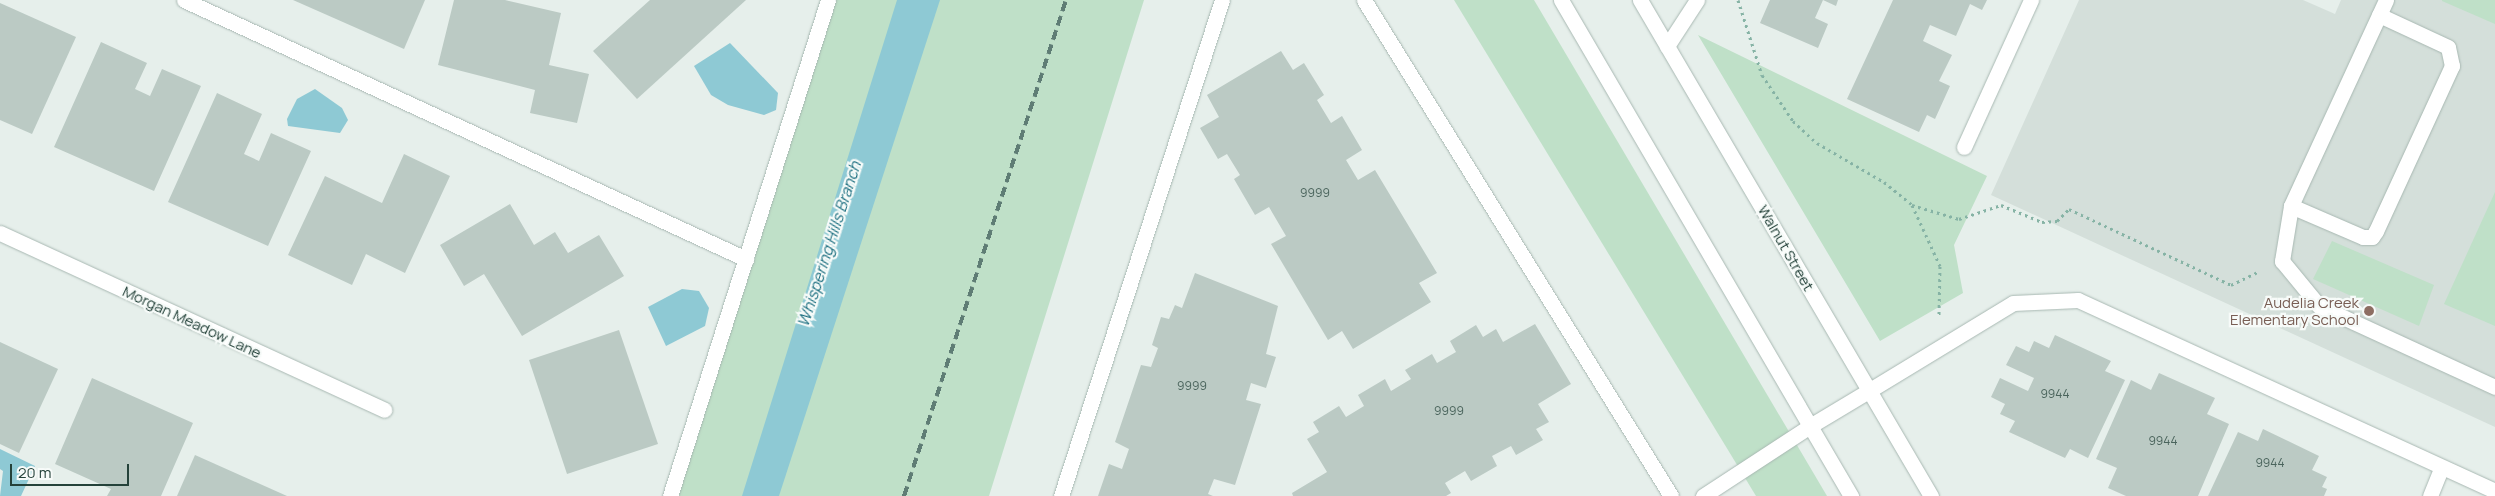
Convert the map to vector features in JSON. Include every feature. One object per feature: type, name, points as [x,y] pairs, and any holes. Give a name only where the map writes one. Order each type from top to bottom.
[{"type":"main road","points":[[184,0],[746,259]]},
{"type":"main road","points":[[670,496],[828,0]]},
{"type":"main road","points":[[1061,496],[1222,0]]},
{"type":"main road","points":[[1364,0],[1671,496]]},
{"type":"main road","points":[[1561,0],[1852,496]]},
{"type":"main road","name":"Walnut Street","points":[[1640,0],[1931,496]]},
{"type":"main road","points":[[1667,46],[1696,0]]},
{"type":"main road","points":[[1964,147],[2031,0]]},
{"type":"main road","points":[[2386,0],[2291,206],[2282,261],[2319,306],[2495,387]]},
{"type":"main road","points":[[2291,206],[2363,237],[2372,236],[2380,222],[2452,60],[2448,47],[2379,15]]},
{"type":"main road","name":"Morgan Meadow Lane","points":[[0,233],[384,410]]},
{"type":"main road","points":[[1703,496],[1810,426],[1951,338],[2013,303],[2078,300],[2495,491]]},
{"type":"main road","points":[[2430,496],[2442,467]]},
{"type":"path","points":[[1738,0],[1762,74],[1793,121],[1817,143],[1884,182],[1912,205],[1959,219],[2001,205],[2042,222],[2057,221],[2069,209],[2231,285],[2282,261]]},
{"type":"path","points":[[1912,205],[1940,266],[1938,313],[1951,338]]},
{"type":"shaded area","name":"Audelia Creek Elementary School","points":[[2079,0],[2303,0],[2335,14],[2341,0],[2495,0],[2495,427],[1991,195]]},
{"type":"green space","points":[[828,0],[1144,0],[989,496],[668,496]]},
{"type":"green space","points":[[1454,0],[1534,0],[1827,496],[1756,496]]},
{"type":"green space","points":[[2495,0],[2495,24],[2442,1]]},
{"type":"green space","points":[[1698,35],[1987,176],[1954,245],[1963,293],[1880,341]]},
{"type":"green space","points":[[2495,192],[2495,326],[2444,304]]},
{"type":"green space","points":[[2332,241],[2434,285],[2419,326],[2313,279]]},
{"type":"water","name":"Whispering Hills Branch","points":[[897,0],[940,0],[779,496],[742,496]]},
{"type":"water","points":[[730,43],[778,93],[776,110],[764,115],[728,105],[711,95],[694,66]]},
{"type":"water","points":[[315,89],[342,108],[348,120],[340,133],[288,126],[287,119],[297,99]]},
{"type":"water","points":[[682,289],[699,291],[709,308],[705,326],[666,346],[648,307]]},
{"type":"water","points":[[0,449],[35,466],[21,496],[0,496],[3,471],[0,469]]},
{"type":"building","points":[[293,0],[425,0],[404,49]]},
{"type":"building","points":[[454,0],[505,0],[561,13],[549,65],[589,74],[577,123],[530,113],[535,90],[438,65]]},
{"type":"building","points":[[650,0],[746,0],[637,99],[593,51]]},
{"type":"building","points":[[1770,0],[1823,0],[1815,18],[1828,24],[1818,48],[1760,23]]},
{"type":"building","points":[[1823,0],[1838,0],[1836,6]]},
{"type":"building","points":[[1893,0],[1987,0],[1982,10],[1970,4],[1956,36],[1930,25],[1923,41],[1952,55],[1939,81],[1950,86],[1935,119],[1927,115],[1919,132],[1847,99]]},
{"type":"building","points":[[0,3],[76,37],[32,134],[0,120]]},
{"type":"building","points":[[101,42],[147,63],[135,89],[150,96],[162,69],[201,86],[154,191],[54,147]]},
{"type":"building","points":[[1281,51],[1293,70],[1304,63],[1324,95],[1317,100],[1331,123],[1342,116],[1362,150],[1346,160],[1358,180],[1375,170],[1437,273],[1419,283],[1431,302],[1353,349],[1342,331],[1328,340],[1271,244],[1286,236],[1269,207],[1255,215],[1234,179],[1240,175],[1227,154],[1218,159],[1200,128],[1219,117],[1207,95]]},
{"type":"building","points":[[217,93],[262,114],[244,154],[259,161],[271,133],[311,151],[268,246],[168,202]]},
{"type":"building","points":[[404,154],[450,176],[405,273],[366,254],[352,285],[288,255],[325,176],[382,203]]},
{"type":"building","points":[[510,204],[534,245],[555,232],[568,253],[599,235],[624,276],[522,336],[484,274],[464,286],[440,245]]},
{"type":"building","points":[[1195,273],[1278,306],[1266,354],[1276,357],[1266,388],[1251,383],[1246,400],[1261,404],[1235,485],[1214,479],[1208,494],[1213,496],[1098,496],[1109,464],[1122,469],[1129,449],[1115,442],[1141,365],[1151,367],[1158,348],[1152,345],[1161,317],[1169,319],[1175,305],[1182,308]]},
{"type":"building","points":[[1535,324],[1571,384],[1538,404],[1549,422],[1536,429],[1543,440],[1516,455],[1511,446],[1492,456],[1497,466],[1471,481],[1465,471],[1445,483],[1451,493],[1446,496],[1293,496],[1292,493],[1327,472],[1307,439],[1319,432],[1313,422],[1339,406],[1346,417],[1364,406],[1358,395],[1385,379],[1391,391],[1411,379],[1405,370],[1432,354],[1437,363],[1456,352],[1450,341],[1476,325],[1483,337],[1496,329],[1503,342]]},
{"type":"building","points":[[619,330],[658,444],[567,474],[529,360]]},
{"type":"building","points":[[2055,335],[2111,361],[2105,371],[2125,380],[2088,458],[2070,449],[2065,458],[2009,432],[2015,421],[2000,414],[2005,404],[1991,397],[2000,378],[2028,391],[2034,378],[2006,365],[2016,346],[2029,352],[2034,341],[2049,348]]},
{"type":"building","points":[[0,342],[58,369],[19,453],[0,444]]},
{"type":"building","points":[[2159,373],[2215,398],[2207,414],[2229,424],[2198,496],[2126,496],[2108,488],[2117,468],[2096,459],[2131,380],[2151,390]]},
{"type":"building","points":[[92,378],[193,423],[161,496],[107,496],[111,489],[55,464]]},
{"type":"building","points":[[2263,429],[2319,456],[2312,470],[2327,477],[2322,487],[2327,489],[2324,496],[2208,496],[2238,432],[2258,441]]},
{"type":"building","points":[[195,455],[287,496],[177,496]]},
{"type":"railway","points":[[904,496],[1066,0]]},
{"type":"place","name":"Audelia Creek Elementary School","points":[[2369,311]]}]
